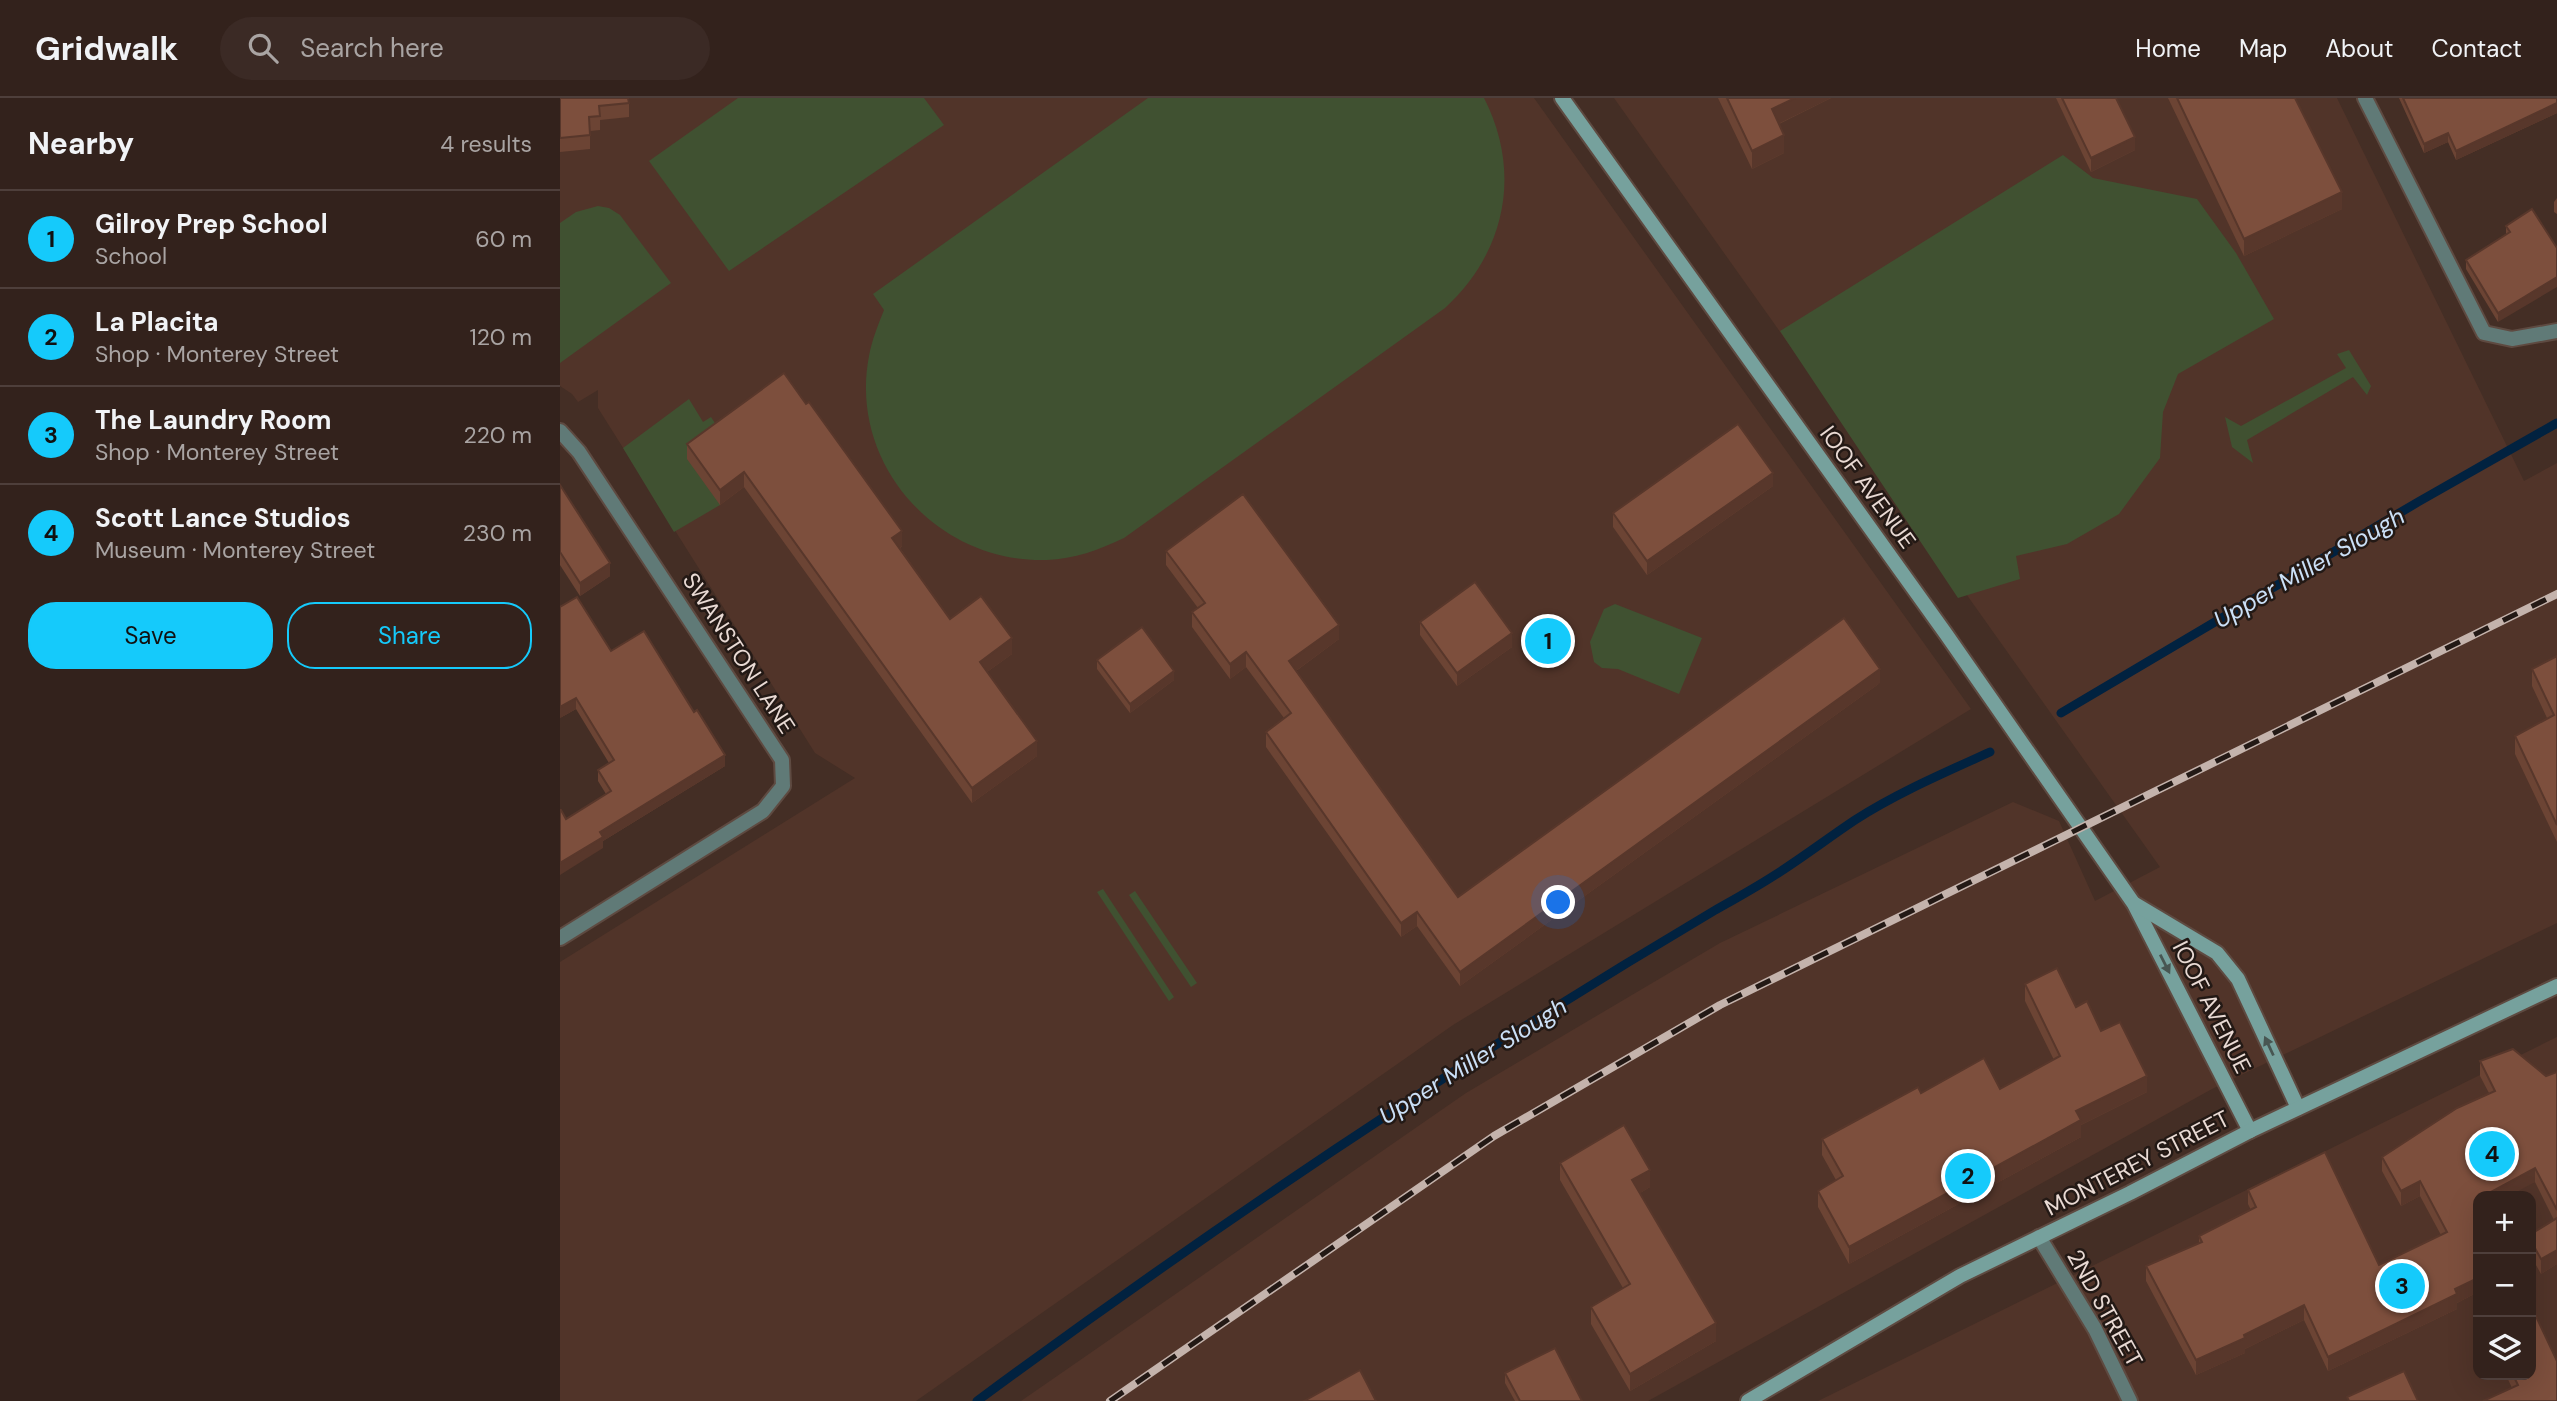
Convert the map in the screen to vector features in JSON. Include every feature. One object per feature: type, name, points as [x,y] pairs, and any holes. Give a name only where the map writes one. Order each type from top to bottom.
[{"type":"street","name":"IOOF AVENUE","points":[[1563,98],[1962,657],[2134,904],[2250,1131]]},
{"type":"street","points":[[2365,98],[2484,333],[2512,339],[2557,331]]},
{"type":"street","name":"SWANSTON LANE","points":[[560,431],[579,452],[782,760],[783,786],[763,811],[560,938]]},
{"type":"street","name":"IOOF AVENUE","points":[[2134,904],[2217,953],[2238,979],[2298,1108]]},
{"type":"street","name":"MONTEREY STREET","points":[[1748,1401],[1960,1276],[2130,1194],[2250,1131],[2557,986]]},
{"type":"street","name":"2ND STREET","points":[[2039,1237],[2095,1329],[2130,1401]]},
{"type":"shaded area","points":[[560,98],[1534,98],[1971,709],[1453,1025],[916,1401],[560,1401],[560,962],[855,778],[815,753],[598,408],[598,390],[578,402],[560,386]]},
{"type":"shaded area","points":[[1614,98],[2337,98],[2524,481],[2557,463],[2557,923],[2212,1089],[1648,1401],[1021,1401],[1466,1093],[1720,943],[2013,802],[2059,821],[2095,901],[2160,867]]},
{"type":"shaded area","points":[[2557,1037],[2557,1401],[1818,1401]]},
{"type":"green space","points":[[738,98],[924,98],[944,125],[729,271],[649,161]]},
{"type":"green space","points":[[1148,98],[1484,98],[1496,126],[1503,154],[1502,210],[1494,236],[1482,262],[1466,286],[1445,308],[1124,538],[1086,553],[1047,560],[1007,557],[970,545],[937,526],[909,500],[887,469],[873,434],[866,396],[869,356],[884,310],[873,294]]},
{"type":"green space","points":[[2063,155],[2093,178],[2197,199],[2236,253],[2274,319],[2178,374],[2163,412],[2160,458],[2119,514],[2067,544],[2016,556],[2020,579],[1958,598],[1780,331]]},
{"type":"green space","points":[[598,206],[609,208],[620,215],[671,283],[560,363],[560,223],[576,212]]},
{"type":"green space","points":[[2349,350],[2371,386],[2367,395],[2353,377],[2247,440],[2253,463],[2232,447],[2225,417],[2241,426],[2346,368],[2337,354]]},
{"type":"green space","points":[[689,399],[703,422],[711,417],[722,434],[720,505],[674,532],[623,448]]},
{"type":"green space","points":[[1615,604],[1702,638],[1679,694],[1618,669],[1602,668],[1594,662],[1590,642],[1604,609]]},
{"type":"green space","points":[[1103,889],[1174,997],[1169,1001],[1097,892]]},
{"type":"green space","points":[[1135,891],[1197,983],[1191,987],[1129,895]]},
{"type":"building","points":[[560,98],[628,98],[629,103],[599,106],[600,116],[589,117],[590,135],[560,138]]},
{"type":"building","points":[[1727,98],[1795,98],[1772,109],[1784,135],[1752,151]]},
{"type":"building","points":[[2062,98],[2116,98],[2135,137],[2091,158]]},
{"type":"building","points":[[2177,98],[2295,98],[2342,192],[2244,239]]},
{"type":"building","points":[[2403,98],[2557,98],[2557,103],[2456,151],[2448,133],[2424,144]]},
{"type":"building","points":[[2532,209],[2557,248],[2557,277],[2498,313],[2466,260],[2510,232],[2506,226]]},
{"type":"building","points":[[784,373],[806,404],[809,402],[902,531],[892,538],[950,619],[981,596],[1012,638],[980,662],[1037,741],[972,788],[744,472],[720,490],[687,444]]},
{"type":"building","points":[[1738,424],[1773,473],[1647,561],[1613,513]]},
{"type":"building","points":[[560,485],[610,563],[580,583],[560,552]]},
{"type":"building","points":[[1243,494],[1339,625],[1289,661],[1458,897],[1844,618],[1880,669],[1460,972],[1417,912],[1401,923],[1266,732],[1291,713],[1246,652],[1230,664],[1192,612],[1205,603],[1166,551]]},
{"type":"building","points":[[1475,582],[1512,633],[1457,673],[1420,622]]},
{"type":"building","points":[[577,597],[611,651],[644,631],[694,712],[697,710],[725,755],[600,832],[603,837],[560,863],[560,810],[566,819],[611,791],[598,770],[614,760],[576,698],[560,707],[560,607]]},
{"type":"building","points":[[1142,627],[1174,671],[1130,704],[1097,660]]},
{"type":"building","points":[[2557,656],[2557,825],[2515,736],[2554,715],[2532,669]]},
{"type":"building","points":[[2057,968],[2076,1007],[2087,1001],[2101,1031],[2120,1022],[2147,1076],[2076,1111],[2081,1120],[1849,1247],[1818,1191],[1843,1176],[1822,1139],[1918,1087],[1921,1093],[1984,1058],[2000,1089],[2060,1056],[2025,984]]},
{"type":"building","points":[[2513,1049],[2546,1076],[2557,1072],[2557,1210],[2535,1168],[2493,1191],[2473,1191],[2473,1280],[2455,1289],[2457,1294],[2328,1357],[2304,1305],[2244,1335],[2245,1338],[2196,1360],[2146,1266],[2202,1242],[2199,1236],[2256,1207],[2248,1190],[2325,1152],[2379,1265],[2447,1232],[2420,1181],[2401,1191],[2382,1157],[2457,1108],[2495,1091],[2480,1061]]},
{"type":"building","points":[[1624,1125],[1650,1170],[1632,1180],[1716,1323],[1630,1374],[1591,1307],[1630,1284],[1560,1163]]},
{"type":"building","points":[[2557,1218],[2557,1250],[2541,1259],[2536,1250],[2536,1231]]},
{"type":"building","points":[[2536,1316],[2557,1361],[2557,1401],[2483,1401],[2518,1385],[2516,1380],[2536,1380]]},
{"type":"building","points":[[1555,1348],[1582,1401],[1520,1401],[1505,1373]]},
{"type":"building","points":[[1360,1370],[1376,1401],[1304,1401]]},
{"type":"building","points":[[2404,1371],[2418,1401],[2349,1401],[2347,1397]]},
{"type":"waterway","name":"Upper Miller Slough","points":[[2061,713],[2557,423]]},
{"type":"waterway","name":"Upper Miller Slough","points":[[977,1401],[1156,1272],[1431,1086],[1767,880],[1871,810],[1990,752]]},
{"type":"railway","points":[[1110,1401],[1494,1136],[1720,1005],[2557,594]]},
{"type":"place","name":"Gilroy Prep School","points":[[1548,641]]},
{"type":"place","name":"Scott Lance Studios","points":[[2492,1154]]},
{"type":"place","name":"La Placita","points":[[1968,1176]]},
{"type":"place","name":"The Laundry Room","points":[[2402,1286]]}]
